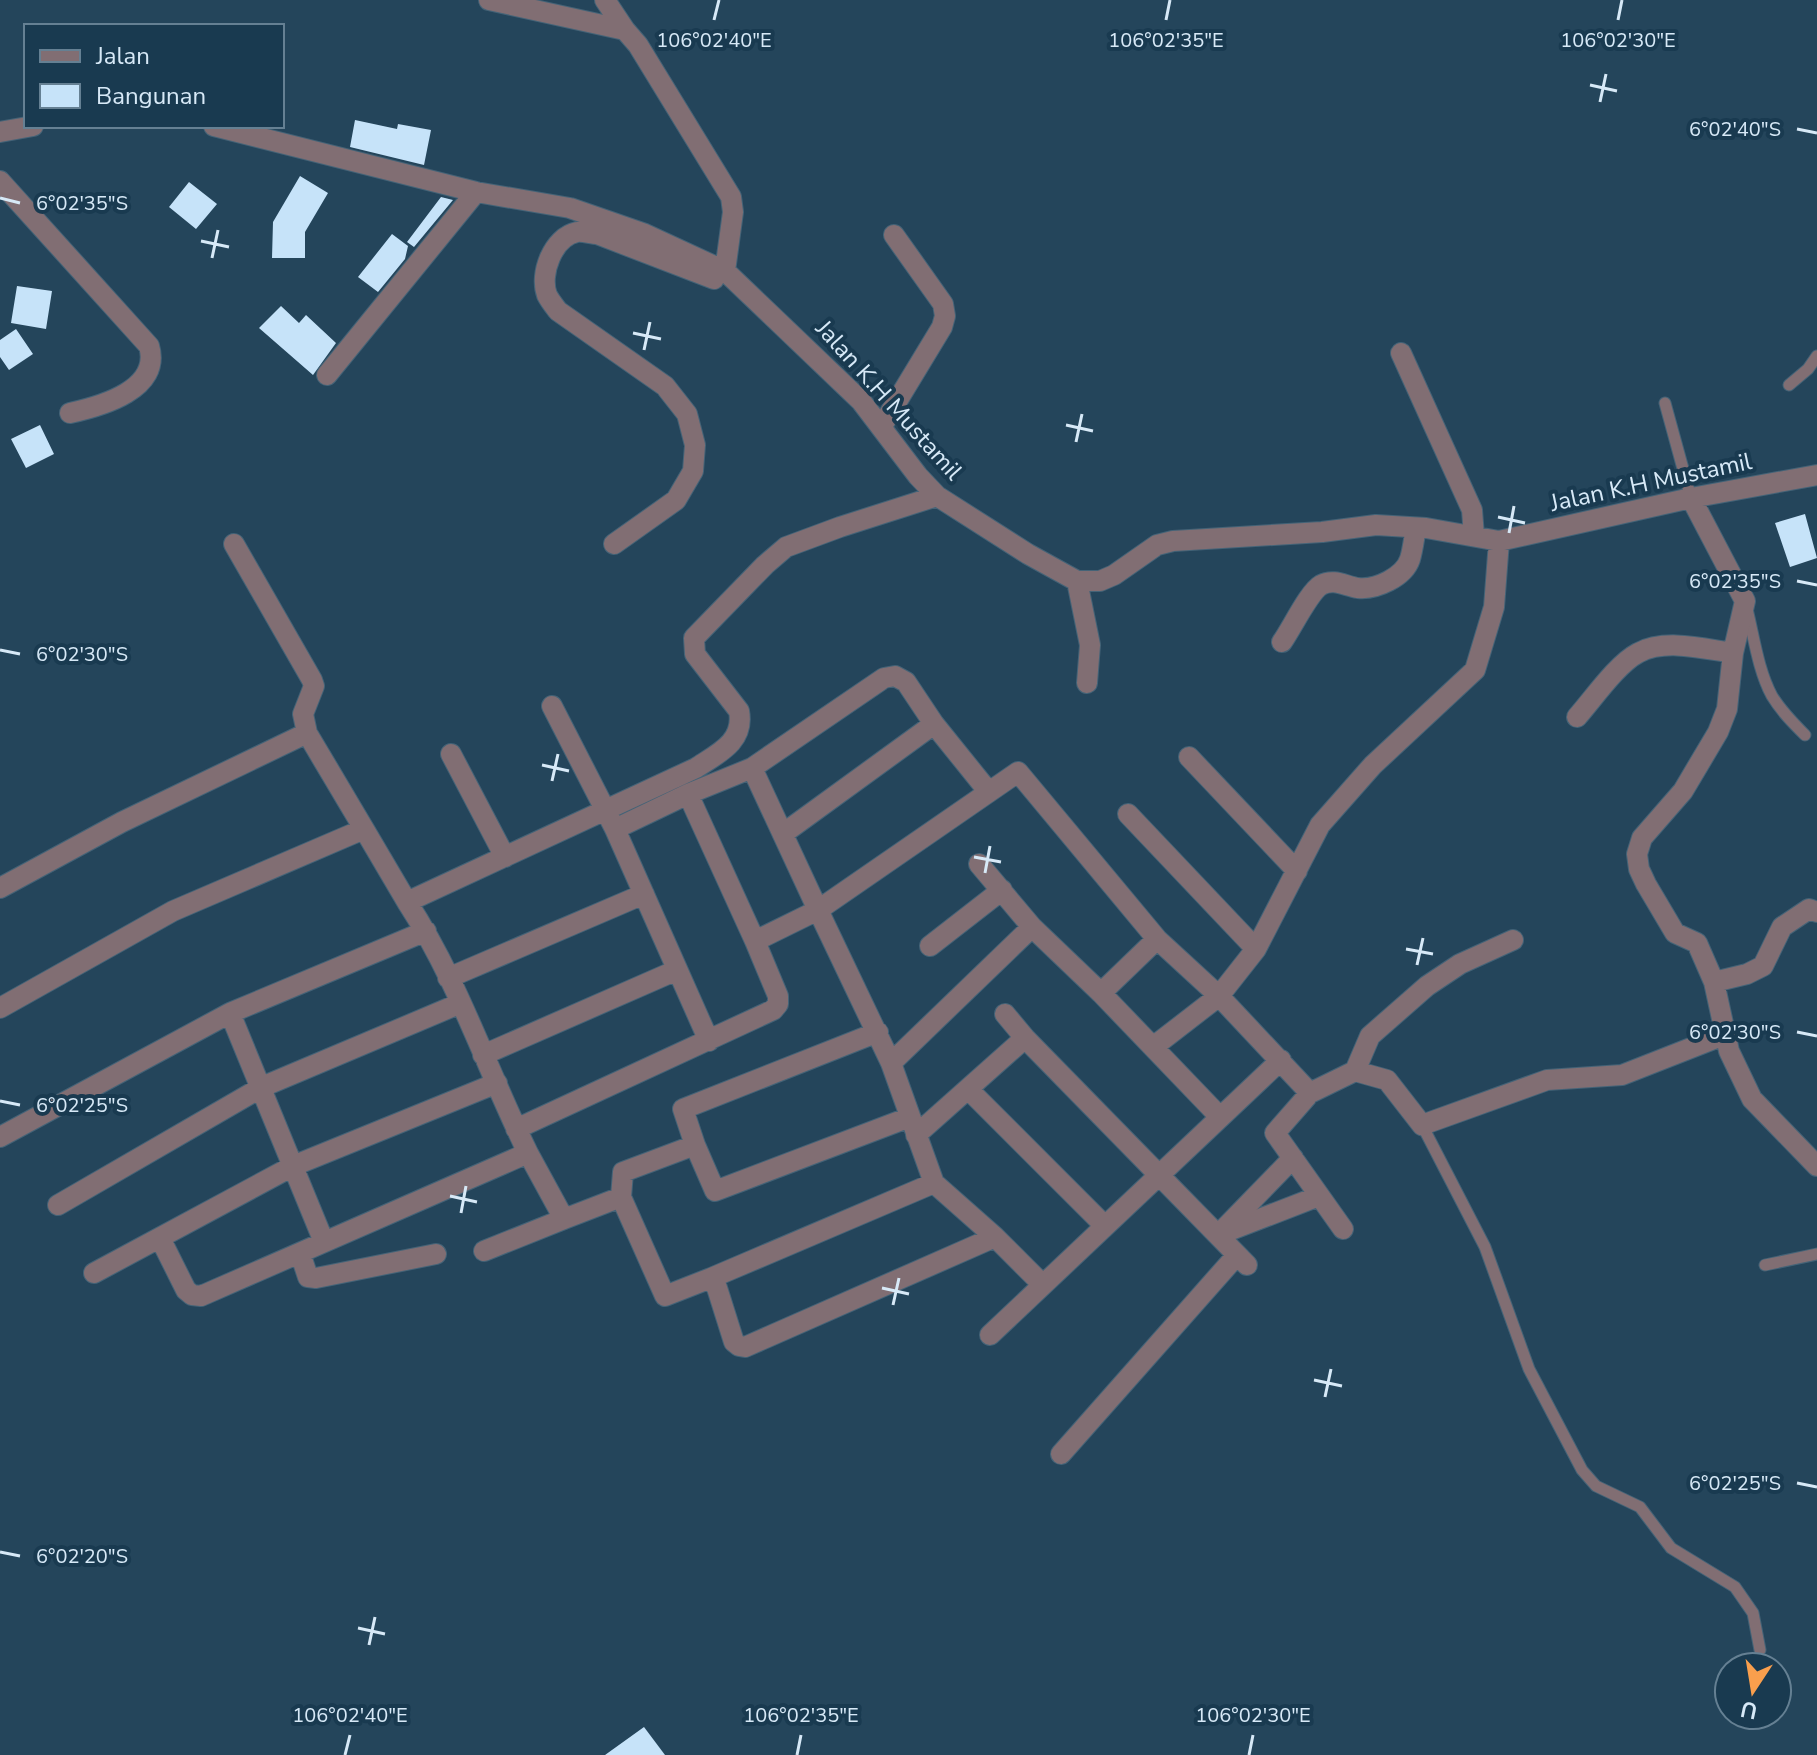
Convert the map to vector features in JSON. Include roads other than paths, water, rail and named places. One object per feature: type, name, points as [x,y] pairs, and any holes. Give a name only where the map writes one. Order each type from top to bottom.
[{"type":"street","points":[[489,0],[625,30]]},
{"type":"street","points":[[605,0],[638,45],[731,197],[733,212],[725,271]]},
{"type":"street","points":[[0,132],[24,128]]},
{"type":"street","name":"Jalan K.H Mustamil","points":[[222,128],[476,192],[570,208],[607,219],[725,271],[830,368],[882,426],[918,476],[937,496],[1077,581],[1100,581],[1114,575],[1157,545],[1173,541],[1322,532],[1376,525],[1499,541],[1691,498],[1817,475]]},
{"type":"street","points":[[0,181],[149,346],[153,359],[143,381],[103,405],[70,413]]},
{"type":"street","points":[[327,375],[476,192]]},
{"type":"street","points":[[614,544],[676,500],[693,471],[695,445],[687,414],[665,386],[558,311],[547,294],[545,275],[559,241],[578,232],[597,234],[699,274],[747,289]]},
{"type":"street","points":[[882,426],[942,327],[945,316],[943,304],[894,235]]},
{"type":"street","points":[[1401,353],[1472,510],[1474,536]]},
{"type":"street","points":[[610,820],[732,743],[739,729],[739,711],[695,654],[694,638],[765,565],[786,547],[937,496]]},
{"type":"street","points":[[1691,498],[1745,601],[1733,653],[1727,709],[1718,732],[1683,791],[1642,838],[1637,854],[1639,869],[1675,933],[1697,943],[1714,982],[1724,1035],[1752,1099],[1817,1166]]},
{"type":"street","points":[[1282,642],[1314,590],[1325,582],[1340,582],[1359,588],[1377,586],[1406,567],[1416,528]]},
{"type":"street","points":[[1153,1047],[1219,996],[1256,949],[1320,825],[1373,765],[1475,670],[1494,607],[1499,541]]},
{"type":"street","points":[[234,544],[312,680],[314,686],[303,714],[307,733],[426,931],[516,1129],[564,1219]]},
{"type":"street","points":[[1077,581],[1090,645],[1087,683]]},
{"type":"street","points":[[1577,717],[1638,652],[1677,646],[1733,653]]},
{"type":"street","points":[[407,902],[505,857],[688,794],[752,768],[884,678],[895,676],[906,682],[934,724],[988,791]]},
{"type":"street","points":[[552,706],[610,820],[709,1041]]},
{"type":"street","points":[[784,833],[934,724]]},
{"type":"street","points":[[0,888],[122,822],[307,733]]},
{"type":"street","points":[[451,754],[505,857]]},
{"type":"street","points":[[1189,757],[1297,871]]},
{"type":"street","points":[[752,768],[878,1032],[934,1183],[1043,1285]]},
{"type":"street","points":[[755,941],[818,910],[1018,772],[1157,939],[1219,996],[1310,1093]]},
{"type":"street","points":[[516,1129],[709,1041],[773,1010],[778,1004],[778,996],[755,941],[688,794]]},
{"type":"street","points":[[1128,814],[1256,949]]},
{"type":"street","points":[[0,1008],[173,911],[364,829]]},
{"type":"street","points":[[979,864],[1032,927],[1101,993],[1220,1117]]},
{"type":"street","points":[[930,946],[1002,890]]},
{"type":"street","points":[[448,978],[644,894]]},
{"type":"street","points":[[1714,982],[1747,974],[1763,966],[1782,927],[1809,909],[1817,912]]},
{"type":"street","points":[[891,1063],[1032,927]]},
{"type":"street","points":[[0,1137],[230,1013],[426,931]]},
{"type":"street","points":[[1101,993],[1157,939]]},
{"type":"street","points":[[1343,1229],[1275,1133],[1310,1093],[1355,1071],[1370,1036],[1427,986],[1460,964],[1513,940]]},
{"type":"street","points":[[483,1055],[677,970]]},
{"type":"street","points":[[58,1205],[262,1087],[461,1003]]},
{"type":"street","points":[[230,1013],[324,1242]]},
{"type":"street","points":[[1005,1014],[1242,1260],[1061,1454]]},
{"type":"street","points":[[878,1032],[683,1109],[715,1191],[913,1126],[968,1089],[1025,1038]]},
{"type":"street","points":[[1355,1071],[1387,1080],[1422,1125],[1547,1080],[1622,1075],[1724,1035]]},
{"type":"street","points":[[990,1335],[1281,1060]]},
{"type":"street","points":[[94,1273],[293,1166],[497,1083]]},
{"type":"street","points":[[968,1089],[1105,1226]]},
{"type":"street","points":[[695,1145],[623,1172],[621,1197],[665,1296],[934,1183]]},
{"type":"street","points":[[160,1238],[186,1290],[192,1295],[201,1296],[528,1153]]},
{"type":"street","points":[[1218,1235],[1293,1158]]},
{"type":"street","points":[[1218,1235],[1319,1196]]},
{"type":"street","points":[[484,1251],[621,1197]]},
{"type":"street","points":[[711,1278],[734,1342],[745,1347],[995,1237]]},
{"type":"street","points":[[300,1253],[308,1277],[316,1278],[436,1254]]},
{"type":"lane","points":[[1789,385],[1808,369],[1817,356]]},
{"type":"lane","points":[[1665,403],[1691,498]]},
{"type":"lane","points":[[1745,601],[1772,695],[1805,735]]},
{"type":"lane","points":[[1422,1125],[1485,1247],[1529,1369],[1582,1470],[1596,1486],[1640,1507],[1671,1548],[1735,1587],[1753,1613],[1760,1650]]},
{"type":"lane","points":[[1765,1265],[1817,1254]]}]
